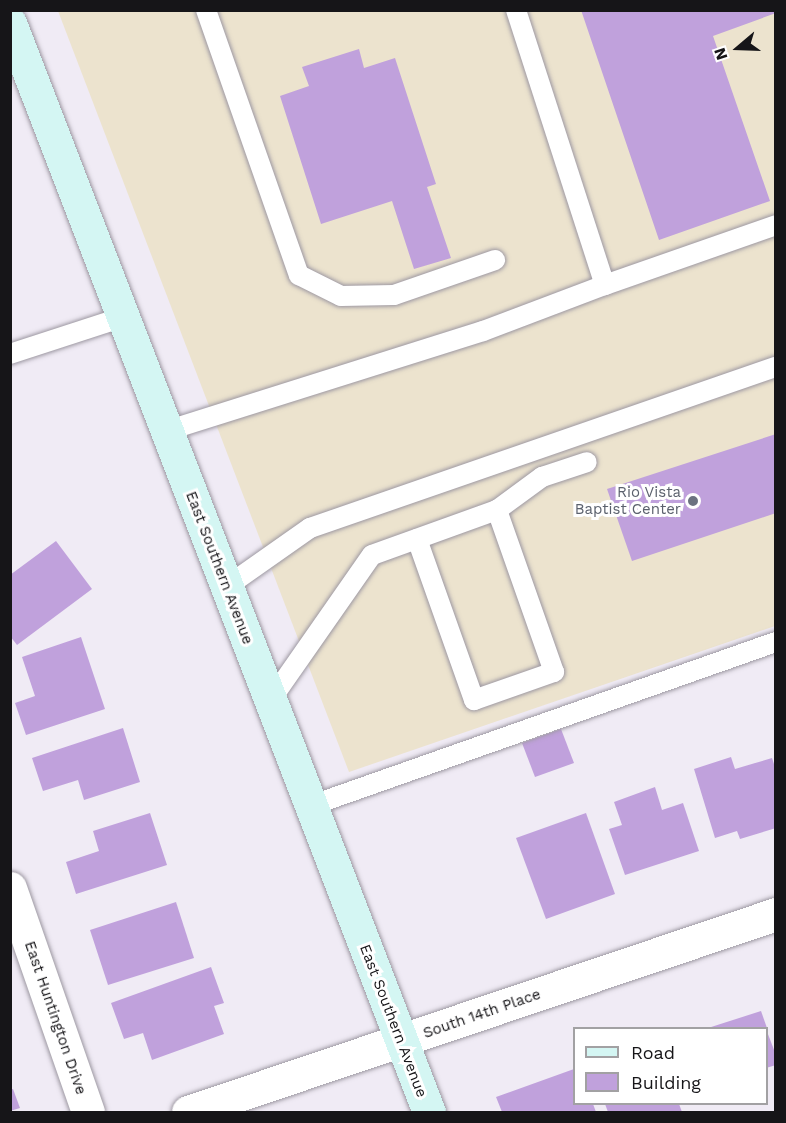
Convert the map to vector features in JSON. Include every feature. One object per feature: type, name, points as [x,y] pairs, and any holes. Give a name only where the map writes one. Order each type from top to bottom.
[{"type":"main road","name":"East Southern Avenue","points":[[10,23],[429,1113]]},
{"type":"street","name":"East Huntington Drive","points":[[10,888],[88,1113]]},
{"type":"street","name":"South 14th Place","points":[[188,1113],[776,914]]},
{"type":"lane","points":[[206,10],[299,275],[341,296],[394,295],[495,260]]},
{"type":"lane","points":[[516,10],[605,285]]},
{"type":"lane","points":[[166,431],[483,331],[776,225]]},
{"type":"lane","points":[[10,354],[123,317]]},
{"type":"lane","points":[[226,587],[310,528],[776,366]]},
{"type":"lane","points":[[270,701],[372,555],[496,510],[542,477],[587,462]]},
{"type":"lane","points":[[417,539],[474,700],[554,672],[496,510]]},
{"type":"lane","points":[[310,806],[776,642]]},
{"type":"shaded area","points":[[58,11],[775,11],[775,626],[349,772]]},
{"type":"building","points":[[581,10],[776,10],[776,13],[713,36],[770,201],[659,240]]},
{"type":"building","points":[[359,49],[364,68],[395,58],[436,184],[427,187],[451,258],[414,269],[392,201],[321,224],[280,96],[309,86],[302,67]]},
{"type":"building","name":"Rio Vista Baptist Center","points":[[776,434],[776,513],[632,561],[607,489]]},
{"type":"building","points":[[56,541],[92,589],[17,645],[10,636],[10,575]]},
{"type":"building","points":[[81,637],[105,709],[26,735],[15,703],[35,696],[22,657]]},
{"type":"building","points":[[123,728],[140,782],[84,800],[78,780],[43,791],[32,758]]},
{"type":"building","points":[[561,729],[574,763],[535,777],[522,743]]},
{"type":"building","points":[[731,757],[735,769],[772,758],[776,770],[776,828],[740,839],[737,831],[715,838],[694,769]]},
{"type":"building","points":[[655,787],[662,810],[683,803],[699,851],[625,875],[609,829],[622,825],[614,802]]},
{"type":"building","points":[[150,813],[167,865],[76,894],[66,862],[99,851],[93,831]]},
{"type":"building","points":[[586,813],[615,894],[546,919],[516,838]]},
{"type":"building","points":[[176,902],[194,958],[108,985],[90,930]]},
{"type":"building","points":[[211,967],[224,1003],[214,1006],[224,1034],[152,1060],[143,1033],[124,1039],[111,1003]]},
{"type":"building","points":[[761,1011],[767,1027],[711,1027]]},
{"type":"building","points":[[768,1034],[776,1055],[776,1065],[768,1067]]},
{"type":"building","points":[[573,1069],[573,1105],[593,1105],[596,1112],[502,1112],[496,1097]]},
{"type":"building","points":[[13,1089],[20,1108],[10,1111],[10,1090]]},
{"type":"building","points":[[605,1105],[679,1105],[682,1112],[608,1112]]},
{"type":"place","name":"Rio Vista Baptist Center","points":[[693,501]]}]
